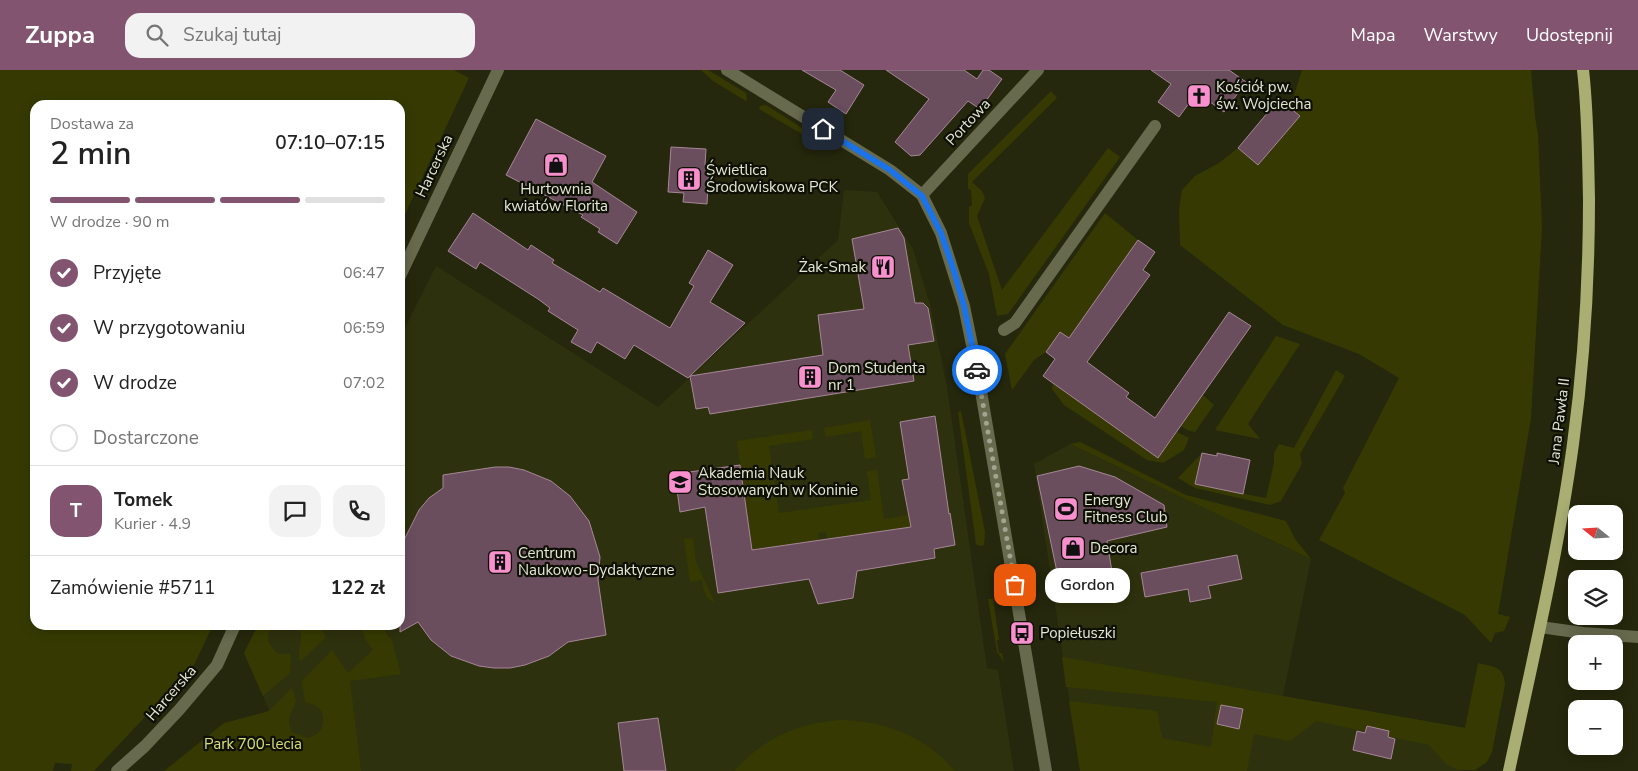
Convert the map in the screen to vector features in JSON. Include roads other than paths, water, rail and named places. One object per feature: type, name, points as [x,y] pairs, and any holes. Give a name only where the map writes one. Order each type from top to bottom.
[{"type":"main road","name":"Jana Pawła II","points":[[1509,771],[1540,627],[1569,470],[1583,345],[1588,285],[1589,214],[1588,132],[1583,70]]},
{"type":"street","name":"Harcerska","points":[[405,265],[498,70]]},
{"type":"street","points":[[726,70],[890,170],[922,196],[941,233],[966,316],[983,402],[1046,771]]},
{"type":"street","name":"Portowa","points":[[922,196],[1038,70]]},
{"type":"street","points":[[1004,330],[1015,323],[1156,126]]},
{"type":"street","points":[[1540,627],[1583,633],[1638,637]]},
{"type":"street","name":"Harcerska","points":[[117,771],[145,746],[179,710],[217,665],[233,630]]},
{"type":"place","name":"Kościół pw. św. Wojciecha","points":[[1199,96]]},
{"type":"place","name":"Hurtownia kwiatów Florita","points":[[556,165]]},
{"type":"place","name":"Świetlica Środowiskowa PCK","points":[[689,179]]},
{"type":"place","name":"Żak-Smak","points":[[883,267]]},
{"type":"place","name":"Dom Studenta nr 1","points":[[810,377]]},
{"type":"place","name":"Akademia Nauk Stosowanych w Koninie","points":[[680,482]]},
{"type":"place","name":"Energy Fitness Club","points":[[1066,509]]},
{"type":"place","name":"Decora","points":[[1073,548]]},
{"type":"place","name":"Centrum Naukowo-Dydaktyczne","points":[[500,562]]},
{"type":"place","name":"Gordon","points":[[1015,585]]},
{"type":"place","name":"Popiełuszki","points":[[1022,633]]},
{"type":"park label","name":"Park 700-lecia","points":[[253,744]]}]
